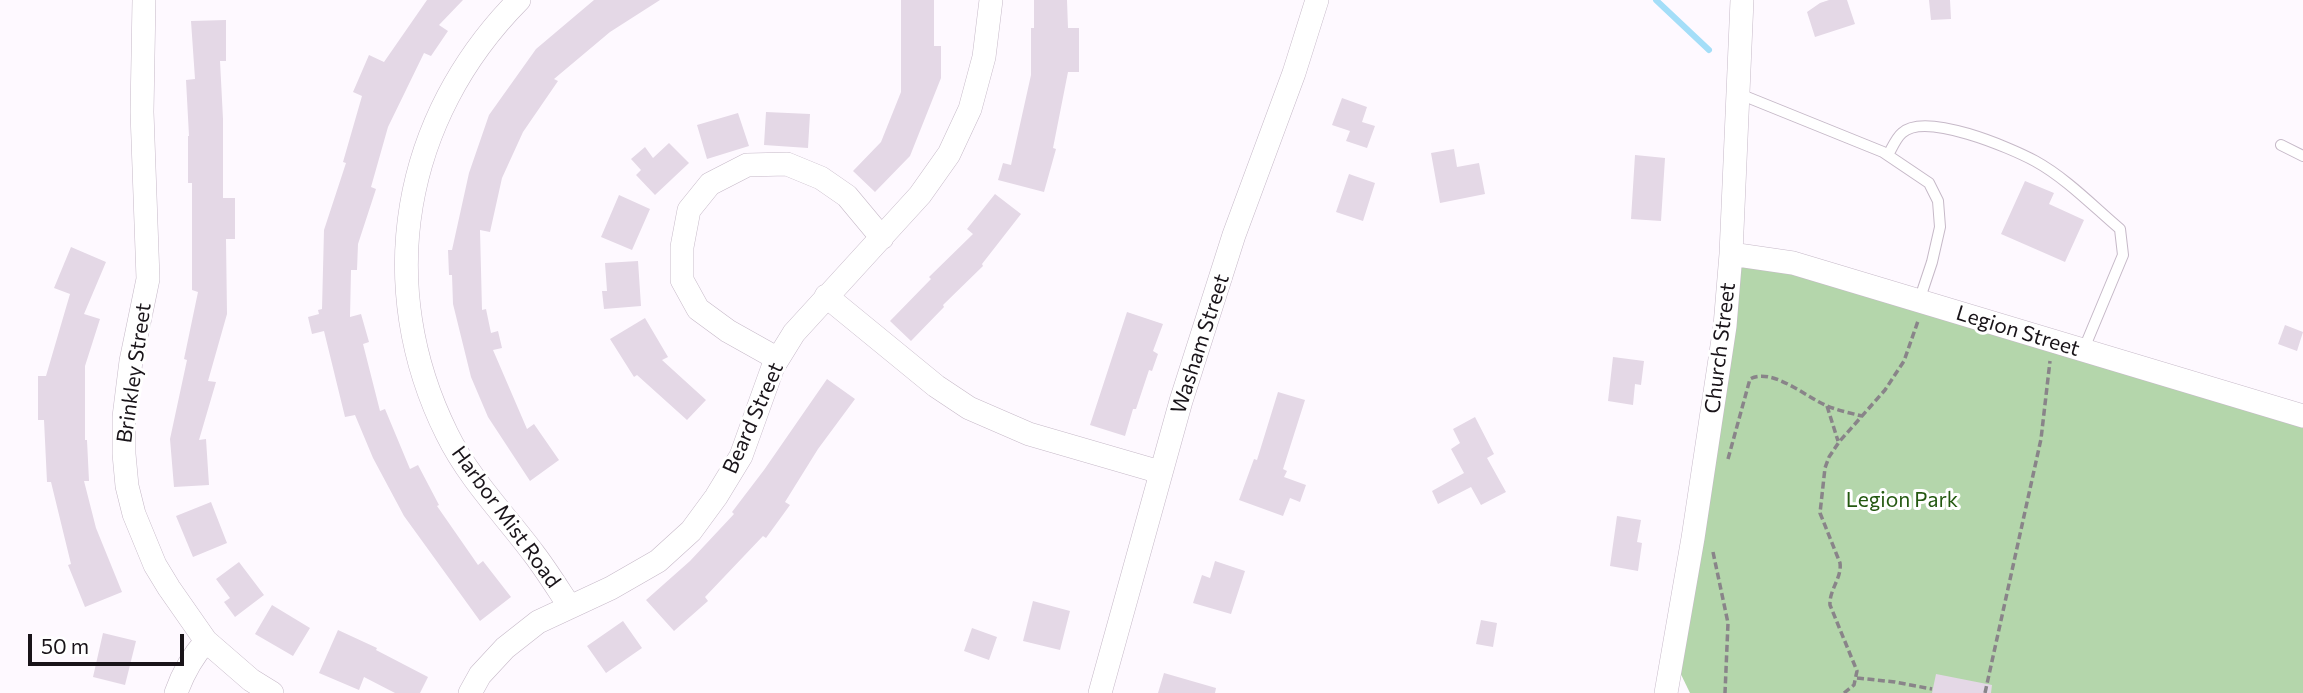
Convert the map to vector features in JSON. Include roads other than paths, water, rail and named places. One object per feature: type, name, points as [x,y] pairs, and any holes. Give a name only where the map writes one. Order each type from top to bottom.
[{"type":"street","name":"Brinkley Street","points":[[144,0],[142,112],[148,279],[131,361],[124,417],[124,454],[134,514],[155,565],[206,641],[251,680],[272,693]]},
{"type":"street","name":"Harbor Mist Road","points":[[519,0],[482,41],[440,111],[421,161],[411,205],[407,294],[417,359],[447,435],[475,480],[536,556],[570,607]]},
{"type":"street","name":"Beard Street","points":[[470,693],[480,674],[505,648],[538,622],[659,561],[691,531],[741,456],[772,367],[794,334],[920,195],[949,154],[970,109],[984,57],[991,0]]},
{"type":"street","name":"Washam Street","points":[[1100,693],[1181,401],[1234,235],[1294,73],[1317,0]]},
{"type":"street","name":"Church Street","points":[[1665,693],[1725,326],[1731,254],[1742,0]]},
{"type":"street","points":[[778,359],[728,331],[698,309],[682,280],[682,247],[689,210],[710,184],[747,165],[787,164],[821,178],[847,196],[882,237]]},
{"type":"street","name":"Legion Street","points":[[1731,254],[1793,263],[1919,310],[2052,342],[2303,416]]},
{"type":"street","points":[[827,296],[936,386],[969,408],[1029,434],[1160,472]]},
{"type":"street","points":[[176,693],[182,674],[206,641]]},
{"type":"lane","points":[[1737,93],[1888,155],[1929,183],[1938,201],[1940,227],[1919,310]]},
{"type":"lane","points":[[1888,155],[1903,131],[1922,126],[1939,126],[1968,134],[2037,162],[2120,229],[2123,255],[2083,351]]},
{"type":"lane","points":[[2281,145],[2303,156]]},
{"type":"waterway","points":[[1656,0],[1709,50]]},
{"type":"park label","name":"Legion Park","points":[[1902,500]]}]
